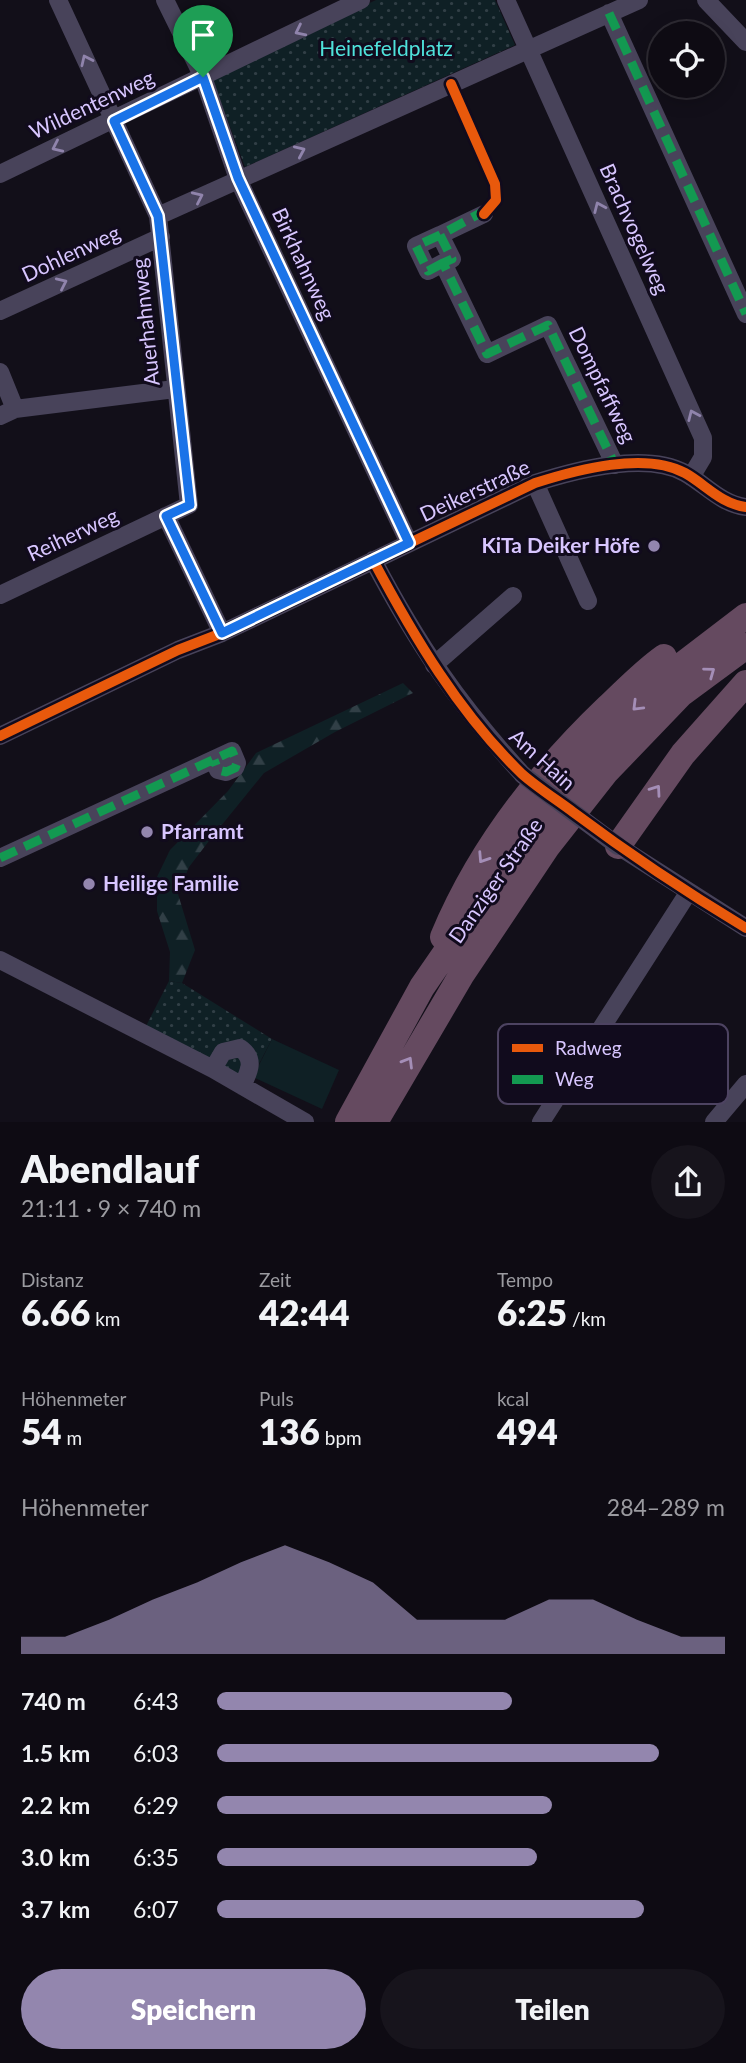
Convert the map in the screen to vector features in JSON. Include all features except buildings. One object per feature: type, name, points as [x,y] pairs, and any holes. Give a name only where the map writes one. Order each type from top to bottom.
[{"type":"highway","points":[[422,987],[451,914],[474,872],[519,804],[571,742],[650,667],[746,599]]},
{"type":"highway","name":"Danziger Straße","points":[[348,1122],[422,987],[522,842],[586,757],[662,681],[746,616]]},
{"type":"highway","name":"Danziger Straße","points":[[375,1122],[462,974],[547,847],[606,772],[681,694],[746,646]]},
{"type":"highway","points":[[618,846],[676,764],[746,682]]},
{"type":"street","name":"Auerhahnweg","points":[[58,0],[158,216],[175,389],[190,505],[166,516]]},
{"type":"street","name":"Birkhahnweg","points":[[165,0],[203,77],[238,178],[409,543]]},
{"type":"street","points":[[203,77],[361,0]]},
{"type":"street","name":"Brachvogelweg","points":[[506,0],[703,438],[703,457],[691,477]]},
{"type":"street","points":[[158,216],[639,0]]},
{"type":"street","points":[[706,0],[746,42]]},
{"type":"street","points":[[609,13],[746,314]]},
{"type":"street","name":"Wildentenweg","points":[[0,174],[203,77]]},
{"type":"street","points":[[443,263],[428,271],[416,246],[484,214]]},
{"type":"street","name":"Dompfaffweg","points":[[440,235],[452,259],[443,263],[487,354],[548,325],[615,465]]},
{"type":"street","name":"Dohlenweg","points":[[0,311],[161,237]]},
{"type":"street","points":[[0,372],[8,412],[175,389]]},
{"type":"street","name":"Deikerstraße","points":[[0,736],[535,483],[578,470],[615,465],[663,466],[691,477],[713,493],[746,507]]},
{"type":"street","points":[[535,483],[588,601]]},
{"type":"street","points":[[166,516],[222,633]]},
{"type":"street","name":"Reiherweg","points":[[0,595],[166,516]]},
{"type":"street","name":"Am Hain","points":[[373,561],[407,624],[434,665],[473,720],[523,775],[618,846],[746,928]]},
{"type":"street","points":[[434,665],[513,596]]},
{"type":"street","points":[[0,858],[214,760]]},
{"type":"street","points":[[604,1024],[688,893]]},
{"type":"street","points":[[0,960],[213,1069],[305,1122]]},
{"type":"street","points":[[213,1069],[223,1052],[240,1048],[250,1058],[242,1086]]},
{"type":"street","points":[[714,1122],[746,1084]]},
{"type":"street","points":[[541,1122],[553,1104]]},
{"type":"green space","name":"Heinefeldplatz","points":[[376,0],[495,0],[515,45],[245,167],[212,78]]},
{"type":"green space","points":[[403,683],[413,693],[335,732],[264,773],[212,837],[189,867],[178,894],[195,950],[182,983],[169,981],[170,952],[157,911],[157,877],[170,850],[228,791],[256,753]]},
{"type":"green space","points":[[169,981],[182,983],[272,1039],[250,1081],[145,1028]]},
{"type":"green space","points":[[272,1039],[339,1070],[322,1109],[253,1077]]},
{"type":"marked path","points":[[609,13],[746,314]]},
{"type":"marked path","points":[[488,209],[440,235],[452,259],[443,263],[487,354],[548,325],[615,465]]},
{"type":"marked path","points":[[440,235],[416,246],[428,271],[443,263]]},
{"type":"marked path","points":[[0,858],[232,751],[237,763],[235,768],[226,772],[218,770],[214,760]]},
{"type":"cycle path","points":[[451,84],[495,184],[496,200],[484,214]]},
{"type":"cycle path","points":[[0,736],[535,483],[590,468],[650,463],[685,473],[721,498],[746,507]]},
{"type":"cycle path","points":[[373,560],[439,673],[478,726],[522,774],[637,858],[746,928]]},
{"type":"place","name":"KiTa Deiker Höfe","points":[[654,546]]},
{"type":"place","name":"Pfarramt","points":[[147,832]]},
{"type":"place","name":"Heilige Familie","points":[[89,884]]},
{"type":"route","points":[[203,77],[238,178],[409,543],[222,633],[166,516],[190,505],[175,389],[158,216],[114,121],[203,77]]}]
